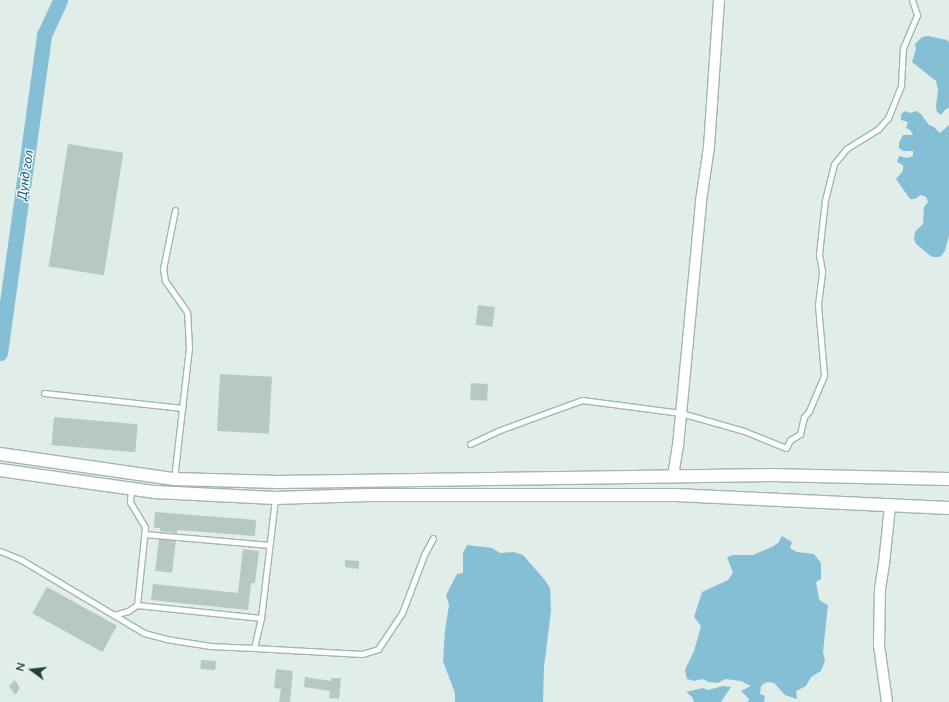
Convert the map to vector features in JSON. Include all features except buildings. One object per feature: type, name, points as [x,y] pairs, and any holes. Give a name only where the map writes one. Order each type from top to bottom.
[{"type":"main road","points":[[0,454],[17,458],[174,478],[278,482],[774,475],[949,479]]},
{"type":"main road","points":[[0,470],[155,492],[275,498],[376,495],[675,495],[949,508]]},
{"type":"street","points":[[674,470],[681,413],[701,201],[708,147],[719,0]]},
{"type":"street","points":[[887,702],[879,645],[880,588],[890,506]]},
{"type":"lane","points":[[470,444],[500,430],[582,400],[681,413],[744,431],[786,448],[790,440],[800,434],[804,417],[809,411],[824,375],[818,305],[822,271],[819,254],[825,200],[834,164],[846,149],[878,129],[888,118],[901,85],[903,48],[917,15],[912,0]]},
{"type":"lane","points":[[174,478],[189,348],[187,312],[165,281],[163,269],[175,210]]},
{"type":"lane","points":[[44,393],[182,408]]},
{"type":"lane","points":[[131,489],[130,502],[145,527],[136,606]]},
{"type":"lane","points":[[254,648],[261,618],[275,498]]},
{"type":"lane","points":[[144,534],[270,545]]},
{"type":"lane","points":[[0,551],[20,559],[144,633],[166,639],[210,646],[362,654],[378,649],[402,613],[432,538]]},
{"type":"lane","points":[[114,615],[128,611],[136,606],[261,618]]},
{"type":"water","points":[[928,36],[947,40],[949,42],[949,108],[946,109],[941,115],[937,112],[936,106],[938,90],[936,81],[912,62],[916,49],[915,44],[922,37]]},
{"type":"water","points":[[905,111],[910,113],[916,111],[921,114],[929,125],[934,127],[940,133],[949,125],[949,235],[945,251],[940,257],[932,257],[916,244],[914,239],[915,232],[923,224],[924,207],[928,202],[926,197],[921,195],[915,199],[910,199],[896,179],[903,171],[903,165],[897,162],[899,156],[907,158],[913,156],[913,151],[903,151],[899,148],[899,143],[903,135],[913,135],[910,130],[906,128],[908,122],[901,120],[901,114]]},
{"type":"water","points":[[782,536],[792,542],[790,548],[797,552],[814,554],[821,563],[821,579],[816,582],[819,599],[828,605],[823,652],[825,661],[821,671],[811,677],[806,686],[796,691],[797,699],[785,695],[774,683],[767,682],[761,686],[760,694],[765,696],[764,702],[748,702],[749,699],[741,691],[751,686],[741,681],[725,679],[718,683],[709,682],[702,679],[694,681],[687,679],[685,670],[694,651],[701,626],[694,617],[702,592],[728,580],[733,573],[727,557],[733,555],[753,555],[772,547],[778,543]]},
{"type":"water","points":[[467,545],[492,548],[500,553],[514,552],[523,555],[550,588],[551,611],[544,667],[543,702],[455,702],[455,693],[443,661],[445,630],[449,605],[446,595],[457,574],[463,573],[463,553]]},
{"type":"water","points":[[723,686],[731,687],[721,702],[694,702],[692,697],[686,692],[703,688],[708,690]]},
{"type":"waterway","name":"Дунд гол","points":[[0,353],[44,35],[60,0]]}]
